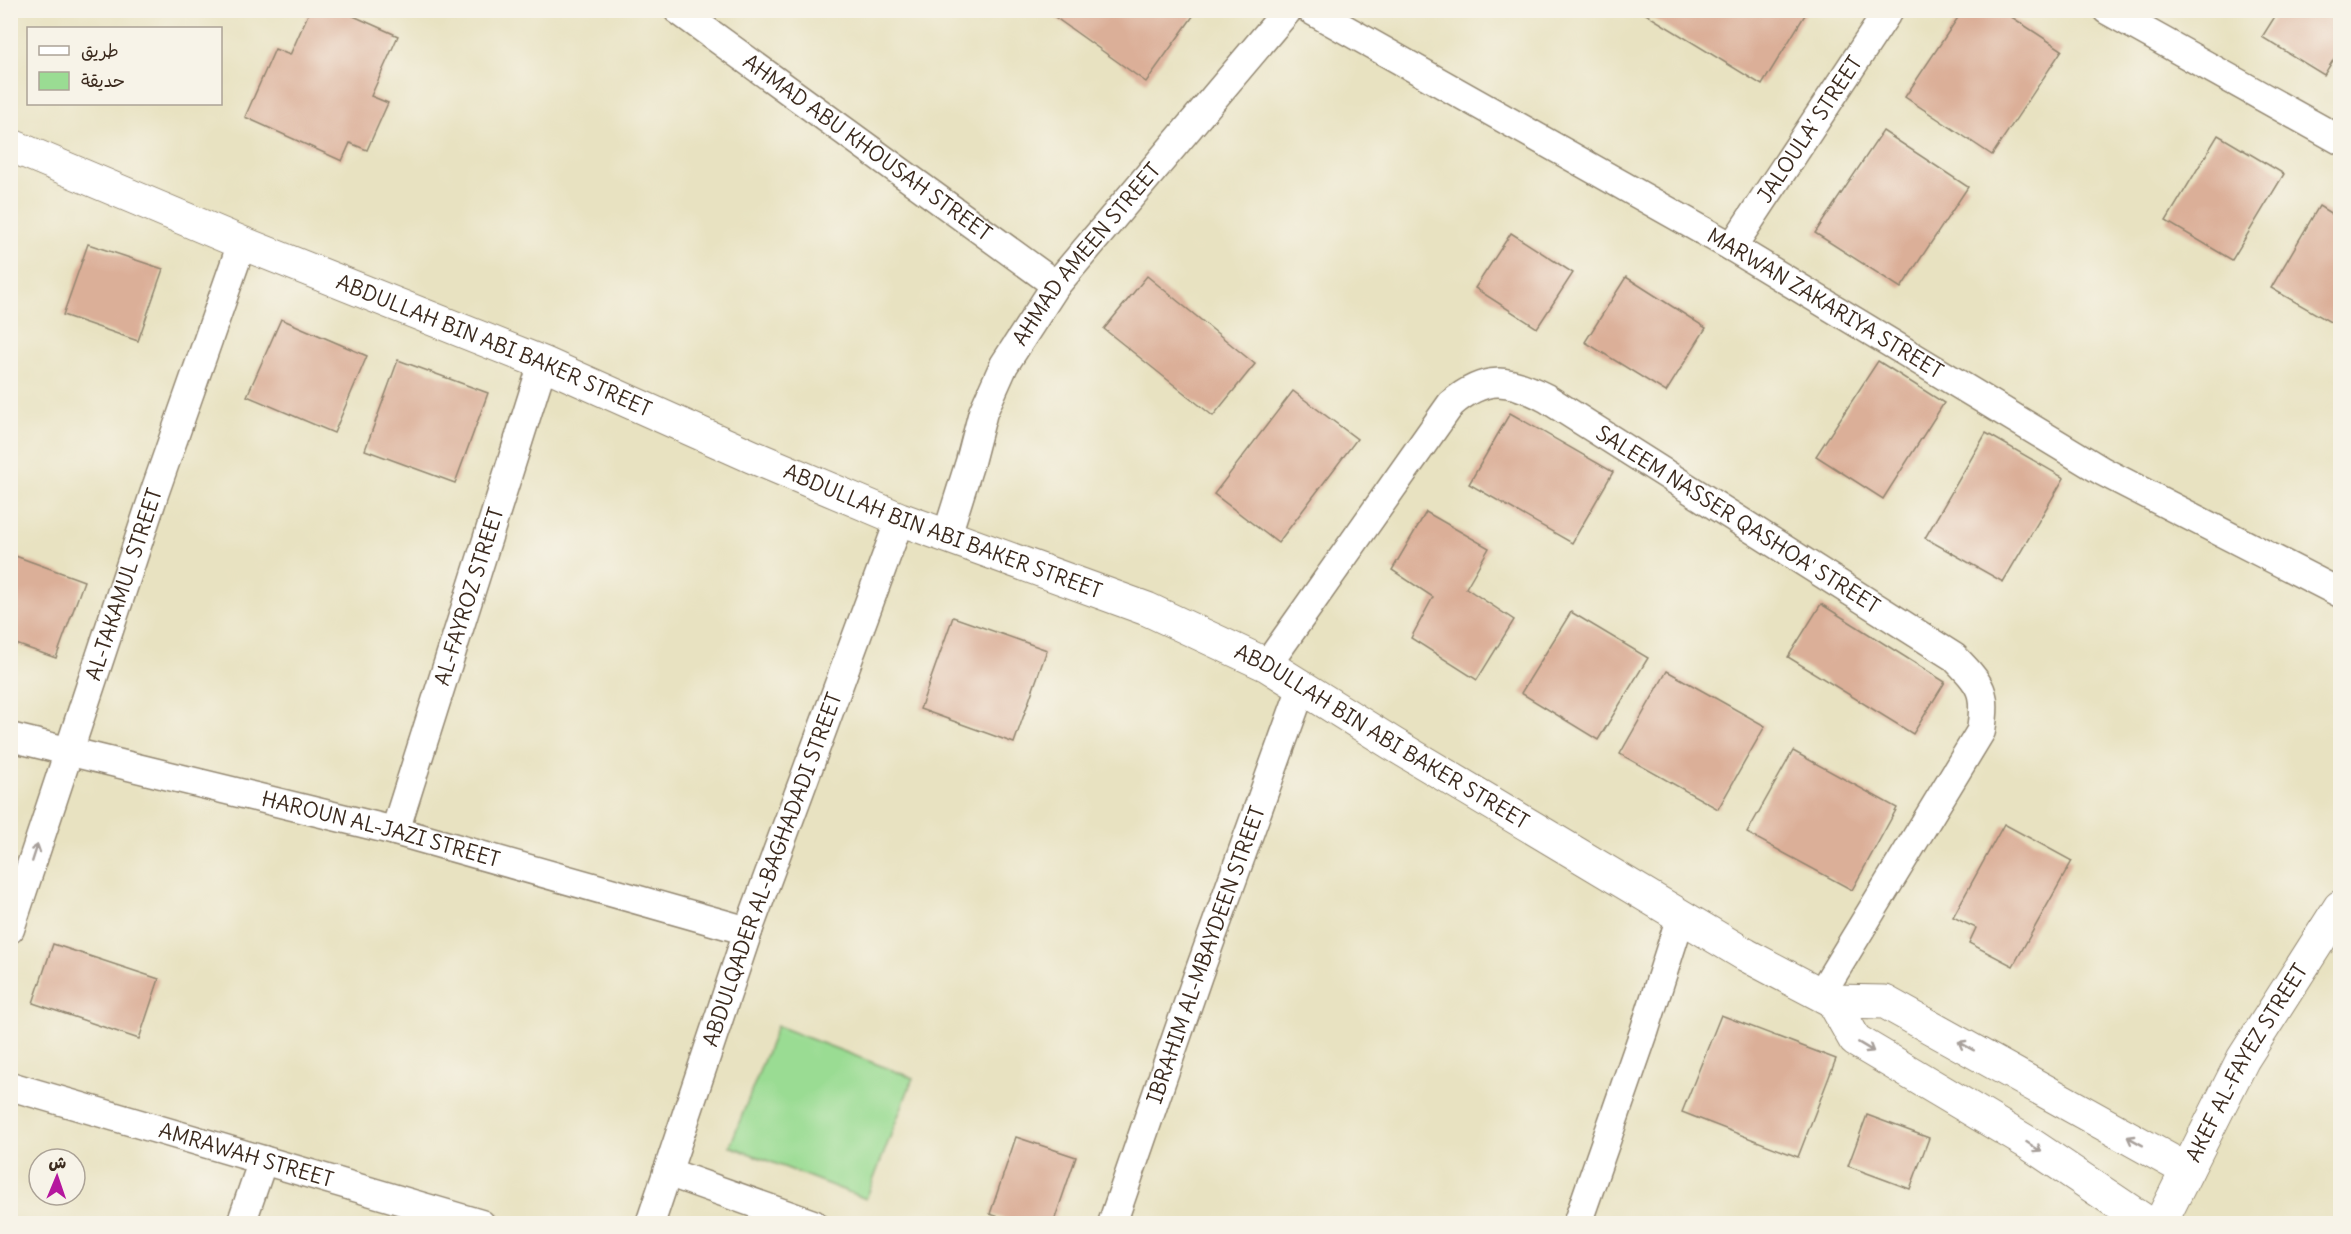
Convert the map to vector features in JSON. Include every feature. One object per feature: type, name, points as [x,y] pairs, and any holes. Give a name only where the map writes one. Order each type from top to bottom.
[{"type":"street","name":"AHMAD ABU KHOUSAH STREET","points":[[678,10],[1056,285]]},
{"type":"street","name":"AHMAD AMEEN STREET","points":[[948,535],[982,412],[1004,365],[1056,285],[1288,10]]},
{"type":"street","name":"MARWAN ZAKARIYA STREET","points":[[1311,10],[1732,247],[2102,471],[2340,593]]},
{"type":"street","name":"JALOULA’ STREET","points":[[1732,247],[1889,10]]},
{"type":"street","points":[[2107,10],[2340,140]]},
{"type":"street","name":"ABDULLAH BIN ABI BAKER STREET","points":[[10,145],[242,243],[543,363],[751,456],[900,519],[1147,609],[1267,665],[1393,744],[1746,955],[1827,997],[1884,1002],[2187,1170]]},
{"type":"street","name":"AL-TAKAMUL STREET","points":[[10,929],[155,491],[242,243]]},
{"type":"street","name":"AL-FAYROZ STREET","points":[[395,831],[543,363]]},
{"type":"street","name":"SALEEM NASSER QASHOA' STREET","points":[[1267,665],[1451,404],[1467,391],[1485,383],[1502,382],[1525,387],[1546,398],[1954,657],[1978,681],[1984,704],[1980,731],[1827,997]]},
{"type":"street","name":"ABDULQADER AL-BAGHADADI STREET","points":[[650,1224],[748,931],[900,519]]},
{"type":"street","name":"IBRAHIM AL-MBAYDEEN STREET","points":[[1112,1224],[1198,975],[1302,687]]},
{"type":"street","name":"HAROUN AL-JAZI STREET","points":[[10,737],[395,831],[748,931]]},
{"type":"street","name":"AKEF AL-FAYEZ STREET","points":[[2160,1224],[2243,1059],[2340,907]]},
{"type":"street","points":[[1576,1224],[1644,1032],[1681,916]]},
{"type":"street","points":[[1827,997],[1855,1040],[2030,1144],[2149,1224]]},
{"type":"street","name":"AMRAWAH STREET","points":[[10,1086],[481,1224]]},
{"type":"street","points":[[241,1224],[263,1160]]},
{"type":"street","points":[[667,1172],[813,1224]]},
{"type":"green space","points":[[777,1026],[913,1078],[866,1199],[730,1146]]},
{"type":"building","points":[[310,10],[340,10],[398,36],[371,96],[388,103],[367,150],[350,143],[342,161],[245,117],[275,49],[290,55]]},
{"type":"building","points":[[1045,10],[1194,10],[1196,12],[1146,82]]},
{"type":"building","points":[[1639,10],[1808,10],[1762,85]]},
{"type":"building","points":[[1963,10],[2001,10],[2062,50],[1992,155],[1905,97]]},
{"type":"building","points":[[2279,10],[2340,10],[2340,49],[2324,75],[2262,37]]},
{"type":"building","points":[[1883,131],[1968,187],[1901,288],[1815,233]]},
{"type":"building","points":[[2218,135],[2284,174],[2232,260],[2166,221]]},
{"type":"building","points":[[2319,206],[2340,219],[2339,327],[2271,288]]},
{"type":"building","points":[[1511,233],[1573,273],[1537,328],[1475,288]]},
{"type":"building","points":[[88,244],[163,269],[138,341],[63,315]]},
{"type":"building","points":[[1147,276],[1255,364],[1213,416],[1104,329]]},
{"type":"building","points":[[1626,277],[1706,328],[1666,392],[1585,342]]},
{"type":"building","points":[[281,319],[367,356],[334,433],[247,396]]},
{"type":"building","points":[[398,360],[488,393],[455,483],[365,450]]},
{"type":"building","points":[[1878,361],[1944,403],[1883,499],[1816,456]]},
{"type":"building","points":[[1293,391],[1357,439],[1278,543],[1214,494]]},
{"type":"building","points":[[1510,413],[1613,472],[1572,543],[1469,484]]},
{"type":"building","points":[[1986,433],[2064,478],[2003,582],[1925,538]]},
{"type":"building","points":[[1426,512],[1489,548],[1466,588],[1514,620],[1477,680],[1411,638],[1433,597],[1392,570]]},
{"type":"building","points":[[10,554],[84,581],[56,658],[10,642]]},
{"type":"building","points":[[1821,604],[1945,682],[1913,734],[1788,657]]},
{"type":"building","points":[[1571,612],[1648,658],[1598,740],[1521,693]]},
{"type":"building","points":[[953,617],[1047,650],[1014,743],[920,709]]},
{"type":"building","points":[[1667,671],[1765,726],[1718,809],[1620,754]]},
{"type":"building","points":[[1793,751],[1897,808],[1852,890],[1747,833]]},
{"type":"building","points":[[2004,824],[2072,861],[2013,966],[1969,943],[1976,928],[1953,917]]},
{"type":"building","points":[[53,944],[159,979],[139,1039],[33,1003]]},
{"type":"building","points":[[1721,1015],[1836,1059],[1798,1157],[1682,1112]]},
{"type":"building","points":[[1867,1115],[1929,1138],[1910,1189],[1848,1166]]},
{"type":"building","points":[[1016,1137],[1076,1157],[1053,1224],[1020,1224],[990,1214]]}]
